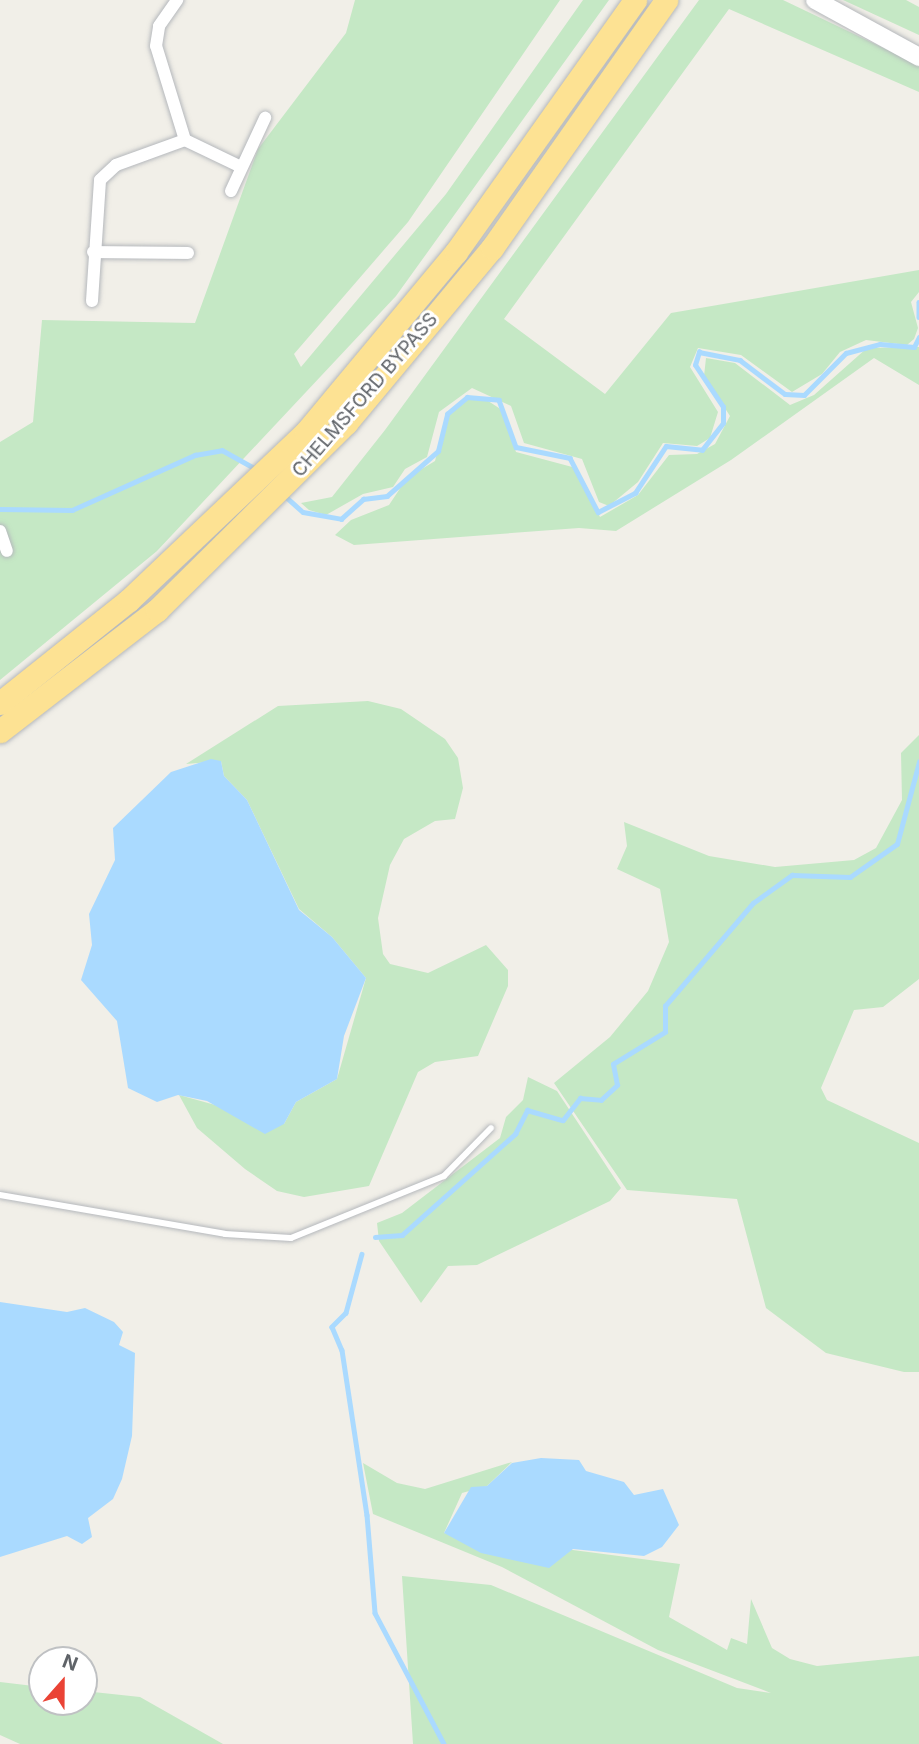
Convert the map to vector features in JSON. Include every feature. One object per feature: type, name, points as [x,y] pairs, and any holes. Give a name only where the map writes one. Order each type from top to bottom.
[{"type":"highway","name":"CHELMSFORD BYPASS","points":[[0,731],[157,610],[225,546],[314,439],[456,252],[635,0]]},
{"type":"highway","name":"CHELMSFORD BYPASS","points":[[0,703],[314,439],[492,248],[666,0]]},
{"type":"street","points":[[177,0],[159,26],[156,46],[184,140]]},
{"type":"street","points":[[815,0],[919,57]]},
{"type":"street","points":[[231,191],[265,118]]},
{"type":"street","points":[[92,301],[93,252],[100,180],[116,165],[184,140],[241,167]]},
{"type":"street","points":[[93,252],[188,253]]},
{"type":"street","points":[[0,531],[7,551]]},
{"type":"lane","points":[[0,1195],[225,1234],[291,1238],[444,1176],[491,1129]]},
{"type":"green space","points":[[355,0],[560,0],[408,222],[294,354],[301,367],[446,194],[583,0],[609,0],[396,296],[157,551],[0,680],[0,442],[33,422],[42,320],[195,323],[258,149],[346,33]]},
{"type":"green space","points":[[699,0],[783,0],[919,65],[919,92],[729,9],[504,319],[605,394],[671,313],[919,270],[919,292],[911,302],[918,328],[914,339],[907,345],[866,340],[840,352],[822,374],[792,392],[741,355],[698,348],[690,367],[718,412],[710,438],[697,446],[663,443],[638,482],[609,506],[599,502],[582,459],[524,443],[511,406],[472,388],[439,412],[427,457],[405,469],[393,487],[363,494],[326,515],[309,510],[301,503],[332,497],[385,430]]},
{"type":"green space","points":[[843,0],[906,0],[919,7],[919,35]]},
{"type":"green space","points":[[919,347],[919,385],[874,358],[731,460],[616,531],[579,528],[354,545],[335,535],[351,520],[389,505],[407,478],[435,461],[446,417],[470,398],[482,397],[502,410],[516,452],[576,468],[600,517],[638,495],[669,455],[697,454],[715,444],[730,416],[704,376],[706,358],[735,363],[790,405],[814,395],[867,348]]},
{"type":"green space","points":[[368,701],[401,709],[445,739],[458,758],[463,788],[455,819],[435,821],[404,839],[390,865],[378,918],[383,954],[390,964],[428,973],[486,945],[508,970],[508,986],[478,1056],[435,1062],[418,1072],[369,1186],[304,1197],[277,1191],[245,1169],[197,1128],[179,1095],[284,1124],[296,1102],[337,1079],[366,978],[332,937],[299,909],[247,800],[224,776],[221,761],[186,764],[278,706]]},
{"type":"green space","points":[[919,735],[919,979],[883,1007],[854,1010],[821,1088],[827,1100],[919,1143],[919,1372],[904,1372],[826,1353],[766,1308],[737,1199],[627,1190],[554,1083],[610,1037],[648,991],[669,942],[660,889],[617,869],[627,846],[624,822],[709,856],[775,867],[854,860],[876,848],[902,800],[901,753]]},
{"type":"green space","points":[[528,1077],[557,1091],[621,1188],[610,1201],[477,1265],[448,1266],[421,1303],[379,1241],[377,1223],[402,1213],[500,1138],[506,1117],[523,1100]]},
{"type":"green space","points":[[512,1462],[487,1486],[462,1493],[444,1533],[680,1564],[669,1617],[727,1650],[731,1638],[747,1644],[751,1599],[772,1648],[790,1659],[817,1666],[919,1656],[919,1744],[413,1744],[402,1576],[491,1585],[737,1688],[771,1693],[658,1650],[502,1567],[373,1514],[363,1463],[397,1483],[425,1489]]},
{"type":"green space","points":[[0,1682],[28,1685],[28,1716],[98,1716],[98,1692],[140,1697],[223,1744],[20,1744],[0,1735]]},
{"type":"water","points":[[211,759],[221,761],[224,776],[247,800],[299,910],[332,937],[366,978],[344,1036],[337,1079],[296,1102],[284,1124],[265,1134],[207,1101],[178,1095],[157,1102],[128,1088],[117,1021],[81,980],[92,945],[89,914],[115,860],[113,828],[171,772]]},
{"type":"water","points":[[0,1302],[67,1312],[85,1308],[114,1322],[123,1332],[119,1345],[135,1353],[132,1436],[122,1479],[113,1499],[88,1518],[92,1537],[82,1544],[67,1536],[0,1557]]},
{"type":"water","points":[[541,1458],[579,1460],[586,1471],[624,1482],[634,1495],[663,1489],[679,1525],[662,1547],[644,1556],[573,1549],[549,1568],[481,1553],[444,1533],[471,1487],[487,1486],[512,1463]]},
{"type":"waterway","points":[[919,302],[919,317]]},
{"type":"waterway","points":[[284,495],[303,512],[341,519],[363,499],[387,496],[438,451],[447,414],[467,397],[499,400],[516,447],[570,458],[598,512],[635,493],[666,446],[702,450],[723,423],[723,407],[695,365],[699,352],[740,360],[785,394],[804,395],[846,353],[880,344],[914,347],[919,337]]},
{"type":"waterway","points":[[0,509],[72,510],[195,455],[222,450],[258,470]]},
{"type":"waterway","points":[[375,1237],[402,1235],[515,1134],[527,1110],[563,1120],[580,1098],[601,1100],[617,1085],[613,1064],[665,1032],[665,1006],[753,903],[792,875],[850,877],[897,844],[919,762]]},
{"type":"waterway","points":[[362,1254],[346,1313],[332,1327],[342,1350],[367,1515],[375,1613],[444,1744]]}]
